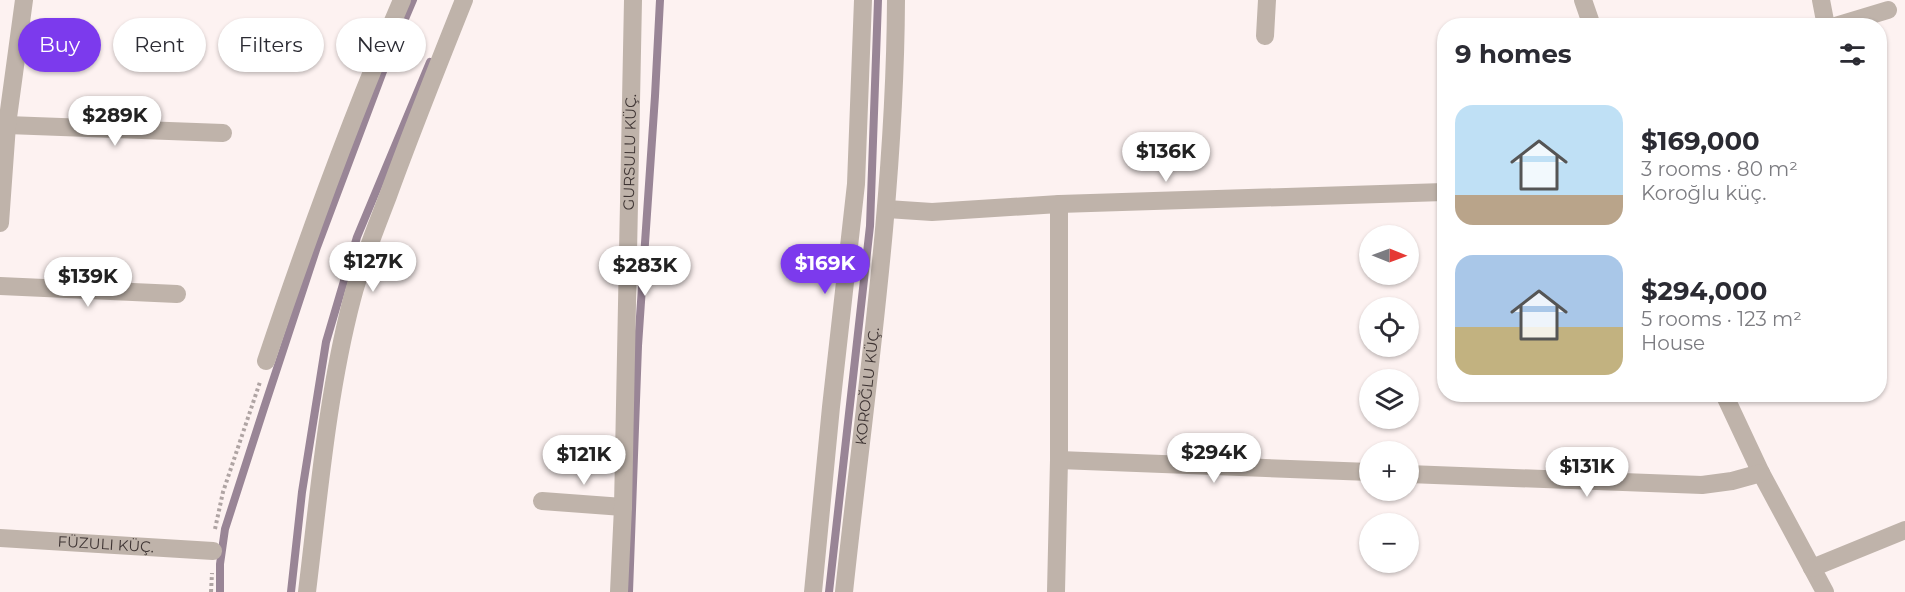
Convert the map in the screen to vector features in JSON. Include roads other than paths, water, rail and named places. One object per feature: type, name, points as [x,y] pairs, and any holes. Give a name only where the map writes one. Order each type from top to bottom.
[{"type":"street","points":[[0,223],[7,125],[24,0]]},
{"type":"street","points":[[266,361],[299,261],[374,65],[402,0]]},
{"type":"street","points":[[307,592],[332,395],[352,298],[416,118],[464,0]]},
{"type":"street","name":"GURSULU KÜÇ.","points":[[619,592],[623,507],[633,0]]},
{"type":"street","points":[[813,592],[856,184],[863,0]]},
{"type":"street","name":"KOROĞLU KÜÇ.","points":[[844,592],[887,209],[896,43],[896,0]]},
{"type":"street","points":[[1265,36],[1267,0]]},
{"type":"street","points":[[1583,0],[1589,18]]},
{"type":"street","points":[[1821,0],[1824,18]]},
{"type":"street","points":[[1862,18],[1888,10]]},
{"type":"street","points":[[7,125],[223,133]]},
{"type":"street","points":[[887,209],[932,212],[1059,204],[1437,192]]},
{"type":"street","points":[[1056,592],[1059,460],[1059,204]]},
{"type":"street","points":[[0,285],[177,294]]},
{"type":"street","points":[[1728,402],[1761,473],[1825,592]]},
{"type":"street","points":[[1059,460],[1359,472]]},
{"type":"street","points":[[1419,474],[1702,485],[1732,481],[1761,473]]},
{"type":"street","points":[[543,501],[623,507]]},
{"type":"street","points":[[1812,568],[1905,530]]},
{"type":"street","name":"FÜZULI KÜÇ.","points":[[0,538],[213,551]]},
{"type":"waterway","points":[[220,592],[220,564],[225,529],[264,408],[317,247],[385,66],[413,0]]},
{"type":"waterway","points":[[629,592],[638,346],[660,0]]},
{"type":"waterway","points":[[829,592],[870,226],[878,0]]},
{"type":"waterway","points":[[291,592],[302,492],[326,342],[357,237],[430,62]]}]
